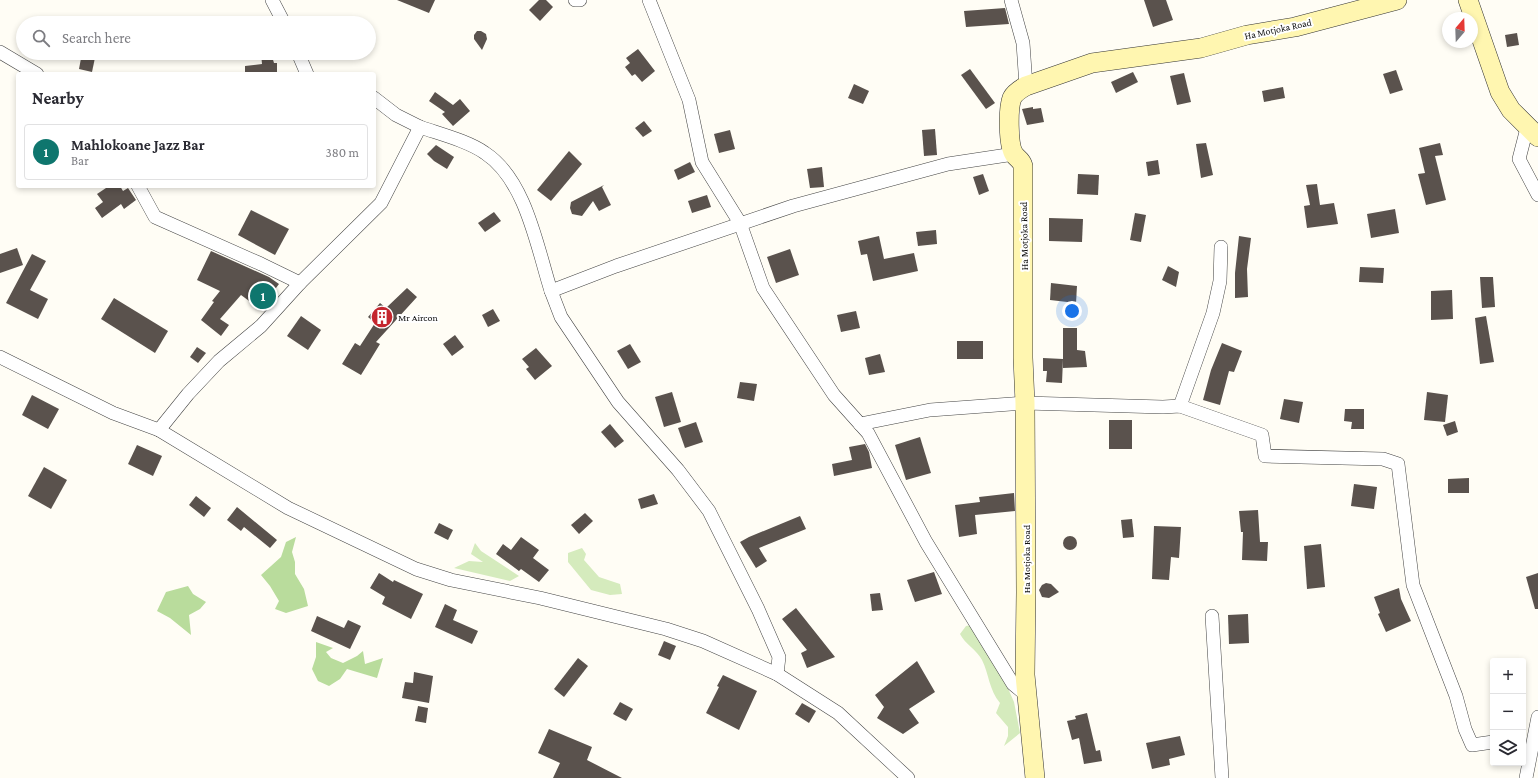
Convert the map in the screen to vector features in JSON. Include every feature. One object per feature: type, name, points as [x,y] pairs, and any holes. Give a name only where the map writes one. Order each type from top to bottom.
[{"type":"street","points":[[272,0],[280,16]]},
{"type":"street","points":[[575,0],[580,0]]},
{"type":"street","points":[[649,0],[689,100],[702,162],[740,223],[763,288],[834,395],[868,433],[926,542],[1013,684],[1026,694]]},
{"type":"street","points":[[1011,0],[1023,43],[1026,86]]},
{"type":"street","name":"Ha Motjoka Road","points":[[1035,778],[1026,694],[1023,166],[1021,160],[1014,154],[1009,123],[1011,100],[1026,86],[1092,63],[1201,48],[1248,34],[1295,27],[1397,0]]},
{"type":"street","points":[[1468,0],[1500,92],[1511,110],[1533,133],[1519,159],[1538,195]]},
{"type":"street","points":[[0,52],[33,72]]},
{"type":"street","points":[[301,60],[306,72]]},
{"type":"street","points":[[376,100],[396,115],[420,127],[474,147],[496,161],[524,203],[551,291],[561,317],[618,402],[678,470],[709,511],[758,609],[779,657],[777,674]]},
{"type":"street","points":[[159,430],[188,394],[219,361],[265,322],[300,283],[381,203],[420,127]]},
{"type":"street","points":[[551,291],[740,223],[920,171],[948,164],[1014,154]]},
{"type":"street","points":[[139,188],[156,216],[300,283]]},
{"type":"street","points":[[1180,406],[1213,313],[1220,281],[1221,247]]},
{"type":"street","points":[[0,357],[113,413],[159,430],[288,508],[416,569],[451,580],[540,598],[666,629],[703,641],[777,674],[838,713],[908,778]]},
{"type":"street","points":[[860,424],[930,410],[1025,403],[1163,407],[1180,406],[1262,435],[1265,456],[1383,459],[1398,464],[1414,585],[1456,696],[1465,729],[1472,745],[1490,742]]},
{"type":"street","points":[[1212,616],[1222,778]]},
{"type":"street","points":[[1526,778],[1528,734],[1538,717]]},
{"type":"green space","points":[[296,537],[292,552],[295,562],[295,574],[304,589],[308,606],[286,613],[275,609],[279,601],[261,575],[281,557],[286,542]]},
{"type":"green space","points":[[475,543],[481,551],[519,576],[510,581],[454,568],[469,561],[483,562],[471,554]]},
{"type":"green space","points":[[582,548],[586,554],[584,560],[599,577],[620,584],[622,594],[610,595],[591,590],[568,562],[568,553]]},
{"type":"green space","points":[[188,586],[193,594],[206,602],[200,609],[189,615],[191,635],[170,618],[157,611],[166,592]]},
{"type":"green space","points":[[971,625],[995,659],[1014,702],[1020,733],[1004,746],[1008,736],[1008,727],[996,713],[1000,703],[991,687],[982,660],[960,634],[966,626]]},
{"type":"green space","points":[[316,642],[333,648],[326,652],[331,658],[343,663],[357,656],[363,651],[365,664],[383,658],[377,678],[347,669],[340,679],[329,686],[318,681],[312,669],[316,657]]},
{"type":"building","points":[[397,0],[435,0],[429,13]]},
{"type":"building","points":[[539,0],[546,0],[553,7],[540,21],[529,10]]},
{"type":"building","points":[[1144,0],[1166,0],[1173,20],[1153,27]]},
{"type":"building","points":[[1005,8],[1009,24],[966,27],[964,11]]},
{"type":"building","points":[[477,31],[481,31],[486,34],[487,39],[482,50],[474,39],[474,35]]},
{"type":"building","points":[[1517,33],[1519,45],[1507,47],[1505,35]]},
{"type":"building","points":[[638,49],[655,71],[642,82],[635,74],[632,76],[625,67],[630,63],[626,58]]},
{"type":"building","points":[[81,60],[95,60],[92,72],[79,69]]},
{"type":"building","points":[[262,60],[273,60],[274,63],[277,63],[277,72],[245,72],[245,66],[262,64]]},
{"type":"building","points":[[970,69],[995,103],[986,109],[961,75]]},
{"type":"building","points":[[1396,70],[1403,90],[1390,94],[1383,74]]},
{"type":"building","points":[[1133,72],[1138,82],[1116,93],[1111,82]]},
{"type":"building","points":[[1184,73],[1191,102],[1177,105],[1170,76]]},
{"type":"building","points":[[854,84],[869,91],[863,104],[848,98]]},
{"type":"building","points":[[1283,87],[1285,98],[1264,102],[1262,91]]},
{"type":"building","points":[[435,92],[453,105],[460,99],[470,111],[453,126],[442,114],[445,112],[429,101]]},
{"type":"building","points":[[1033,107],[1033,109],[1041,108],[1044,122],[1027,125],[1022,109]]},
{"type":"building","points":[[644,121],[652,131],[643,137],[635,128]]},
{"type":"building","points":[[935,129],[937,155],[924,156],[922,130]]},
{"type":"building","points":[[730,130],[735,149],[719,153],[714,134]]},
{"type":"building","points":[[1206,143],[1213,175],[1201,178],[1196,144]]},
{"type":"building","points":[[1440,143],[1443,155],[1435,156],[1446,200],[1426,205],[1418,174],[1425,173],[1419,148]]},
{"type":"building","points":[[436,145],[454,157],[447,169],[434,161],[427,154]]},
{"type":"building","points":[[569,151],[582,164],[551,201],[537,190]]},
{"type":"building","points":[[1158,160],[1160,174],[1148,176],[1146,162]]},
{"type":"building","points":[[690,162],[695,172],[678,180],[674,170]]},
{"type":"building","points":[[822,167],[824,187],[810,188],[807,169]]},
{"type":"building","points":[[983,174],[989,191],[979,195],[973,177]]},
{"type":"building","points":[[1078,174],[1099,175],[1098,195],[1077,194]]},
{"type":"building","points":[[1317,184],[1320,205],[1334,203],[1338,224],[1307,228],[1304,206],[1310,205],[1306,185]]},
{"type":"building","points":[[604,185],[602,187],[611,205],[599,211],[593,201],[582,216],[572,214],[570,208],[571,202]]},
{"type":"building","points":[[106,188],[121,188],[123,191],[128,188],[136,200],[124,209],[121,204],[102,218],[95,208],[103,202],[97,194]]},
{"type":"building","points":[[707,195],[711,207],[692,213],[688,201]]},
{"type":"building","points":[[1395,209],[1399,233],[1371,238],[1367,214]]},
{"type":"building","points":[[251,210],[289,229],[275,255],[238,235]]},
{"type":"building","points":[[494,212],[501,221],[485,232],[478,223]]},
{"type":"building","points":[[1135,213],[1146,215],[1141,242],[1130,240]]},
{"type":"building","points":[[1049,218],[1083,219],[1082,242],[1049,241]]},
{"type":"building","points":[[936,230],[937,244],[918,246],[916,232]]},
{"type":"building","points":[[879,236],[884,259],[914,253],[918,271],[873,281],[867,254],[861,255],[858,241]]},
{"type":"building","points":[[1239,236],[1251,238],[1247,269],[1248,297],[1235,298],[1235,273]]},
{"type":"building","points":[[17,248],[23,265],[0,273],[0,254]]},
{"type":"building","points":[[790,249],[799,275],[776,283],[767,257]]},
{"type":"building","points":[[211,251],[269,277],[279,284],[260,309],[241,295],[220,319],[229,325],[221,336],[201,320],[214,302],[212,301],[220,291],[197,280]]},
{"type":"building","points":[[32,254],[46,261],[30,290],[48,299],[38,319],[6,303]]},
{"type":"building","points":[[1168,266],[1179,272],[1176,287],[1162,280]]},
{"type":"building","points":[[1360,267],[1384,268],[1383,283],[1359,282]]},
{"type":"building","points":[[1480,277],[1493,277],[1495,307],[1482,308]]},
{"type":"building","points":[[1051,283],[1077,286],[1076,303],[1050,300]]},
{"type":"building","points":[[407,288],[417,297],[376,342],[380,344],[361,375],[342,364],[355,343],[360,346],[375,323],[368,317],[380,303],[386,308]]},
{"type":"building","points":[[1452,290],[1453,319],[1431,320],[1431,291]]},
{"type":"building","points":[[114,298],[168,331],[155,353],[101,319]]},
{"type":"building","points":[[493,309],[500,321],[488,327],[482,315]]},
{"type":"building","points":[[856,311],[860,328],[841,332],[837,315]]},
{"type":"building","points":[[301,316],[321,330],[308,350],[287,336]]},
{"type":"building","points":[[1486,316],[1494,362],[1480,364],[1475,318]]},
{"type":"building","points":[[1063,328],[1077,328],[1077,350],[1085,351],[1087,367],[1063,368]]},
{"type":"building","points":[[455,335],[464,347],[452,356],[443,344]]},
{"type":"building","points":[[957,341],[983,341],[983,359],[957,359]]},
{"type":"building","points":[[1222,343],[1242,351],[1234,372],[1229,371],[1220,405],[1203,400],[1211,370]]},
{"type":"building","points":[[630,344],[641,362],[628,369],[617,351]]},
{"type":"building","points":[[197,347],[206,353],[198,363],[190,357]]},
{"type":"building","points":[[536,348],[552,366],[535,380],[526,369],[529,367],[522,359]]},
{"type":"building","points":[[880,354],[885,372],[869,375],[865,358]]},
{"type":"building","points":[[1043,358],[1063,359],[1062,383],[1046,382],[1047,371],[1043,371]]},
{"type":"building","points":[[740,382],[757,384],[754,401],[737,398]]},
{"type":"building","points":[[672,392],[681,422],[664,427],[655,397]]},
{"type":"building","points":[[1427,392],[1448,395],[1445,422],[1424,420]]},
{"type":"building","points":[[32,395],[59,409],[48,429],[22,415]]},
{"type":"building","points":[[1284,399],[1303,402],[1299,423],[1280,419]]},
{"type":"building","points":[[1345,409],[1364,409],[1364,429],[1351,429],[1352,422],[1344,421]]},
{"type":"building","points":[[1109,420],[1132,420],[1132,449],[1109,449]]},
{"type":"building","points":[[1455,421],[1458,432],[1447,436],[1443,425]]},
{"type":"building","points":[[696,422],[703,442],[685,448],[678,428]]},
{"type":"building","points":[[610,424],[624,441],[615,448],[601,432]]},
{"type":"building","points":[[920,437],[931,473],[906,480],[895,445]]},
{"type":"building","points":[[865,444],[869,452],[872,468],[834,476],[832,464],[852,460],[849,447]]},
{"type":"building","points":[[137,445],[162,456],[153,476],[128,464]]},
{"type":"building","points":[[44,467],[67,480],[51,509],[28,496]]},
{"type":"building","points":[[1469,478],[1469,493],[1448,493],[1448,479]]},
{"type":"building","points":[[1354,484],[1377,487],[1374,509],[1351,506]]},
{"type":"building","points":[[1014,493],[1015,511],[975,515],[977,534],[959,537],[955,505],[980,502],[979,497]]},
{"type":"building","points":[[654,494],[658,504],[641,509],[638,499]]},
{"type":"building","points":[[196,496],[211,508],[204,517],[189,505]]},
{"type":"building","points":[[237,507],[277,540],[270,548],[244,527],[241,531],[227,520]]},
{"type":"building","points":[[1258,510],[1260,542],[1268,542],[1267,561],[1242,560],[1243,532],[1241,532],[1239,511]]},
{"type":"building","points":[[585,513],[593,521],[579,534],[571,525]]},
{"type":"building","points":[[800,516],[806,529],[759,548],[767,561],[756,568],[740,542]]},
{"type":"building","points":[[1132,519],[1134,537],[1123,538],[1121,520]]},
{"type":"building","points":[[439,523],[453,530],[448,540],[434,533]]},
{"type":"building","points":[[1154,526],[1181,527],[1179,558],[1171,557],[1169,580],[1152,579]]},
{"type":"building","points":[[1067,536],[1073,536],[1077,540],[1077,546],[1073,550],[1067,550],[1063,546],[1063,540]]},
{"type":"building","points":[[521,537],[539,550],[533,558],[549,570],[539,582],[521,569],[519,571],[496,554],[503,544],[511,550]]},
{"type":"building","points":[[1321,544],[1325,587],[1307,589],[1304,546]]},
{"type":"building","points":[[934,572],[942,594],[915,602],[907,580]]},
{"type":"building","points":[[379,573],[393,582],[394,580],[423,594],[411,619],[382,604],[385,597],[370,588]]},
{"type":"building","points":[[1538,573],[1538,609],[1535,609],[1526,577]]},
{"type":"building","points":[[1046,583],[1051,584],[1059,592],[1049,598],[1042,597],[1039,590],[1042,585]]},
{"type":"building","points":[[1399,588],[1401,599],[1411,621],[1386,632],[1378,614],[1380,613],[1374,597]]},
{"type":"building","points":[[880,593],[883,610],[872,611],[870,594]]},
{"type":"building","points":[[445,604],[457,610],[453,620],[478,631],[472,644],[435,627]]},
{"type":"building","points":[[796,608],[835,657],[807,668],[801,653],[807,650],[782,619]]},
{"type":"building","points":[[1248,614],[1249,643],[1229,644],[1228,615]]},
{"type":"building","points":[[317,616],[344,628],[348,620],[361,626],[350,649],[311,631]]},
{"type":"building","points":[[664,641],[676,646],[670,660],[658,655]]},
{"type":"building","points":[[578,658],[588,666],[564,697],[554,689]]},
{"type":"building","points":[[917,661],[935,692],[909,709],[919,723],[903,734],[877,718],[884,707],[875,695]]},
{"type":"building","points":[[414,672],[433,676],[429,703],[402,698],[405,682],[413,683]]},
{"type":"building","points":[[723,675],[757,691],[739,730],[706,713],[719,687],[717,686]]},
{"type":"building","points":[[620,702],[633,709],[626,721],[613,714]]},
{"type":"building","points":[[802,703],[816,711],[809,723],[795,714]]},
{"type":"building","points":[[418,706],[428,708],[426,723],[415,721]]},
{"type":"building","points":[[1087,713],[1096,751],[1100,750],[1102,761],[1084,764],[1079,738],[1072,740],[1067,721],[1076,719],[1075,716]]},
{"type":"building","points":[[549,729],[592,747],[587,760],[622,778],[553,778],[560,763],[538,753]]},
{"type":"building","points":[[1180,736],[1185,755],[1169,759],[1170,765],[1152,769],[1146,743]]},
{"type":"place","name":"Mahlokoane Jazz Bar","points":[[263,296]]},
{"type":"place","name":"Mr Aircon","points":[[382,317]]}]
